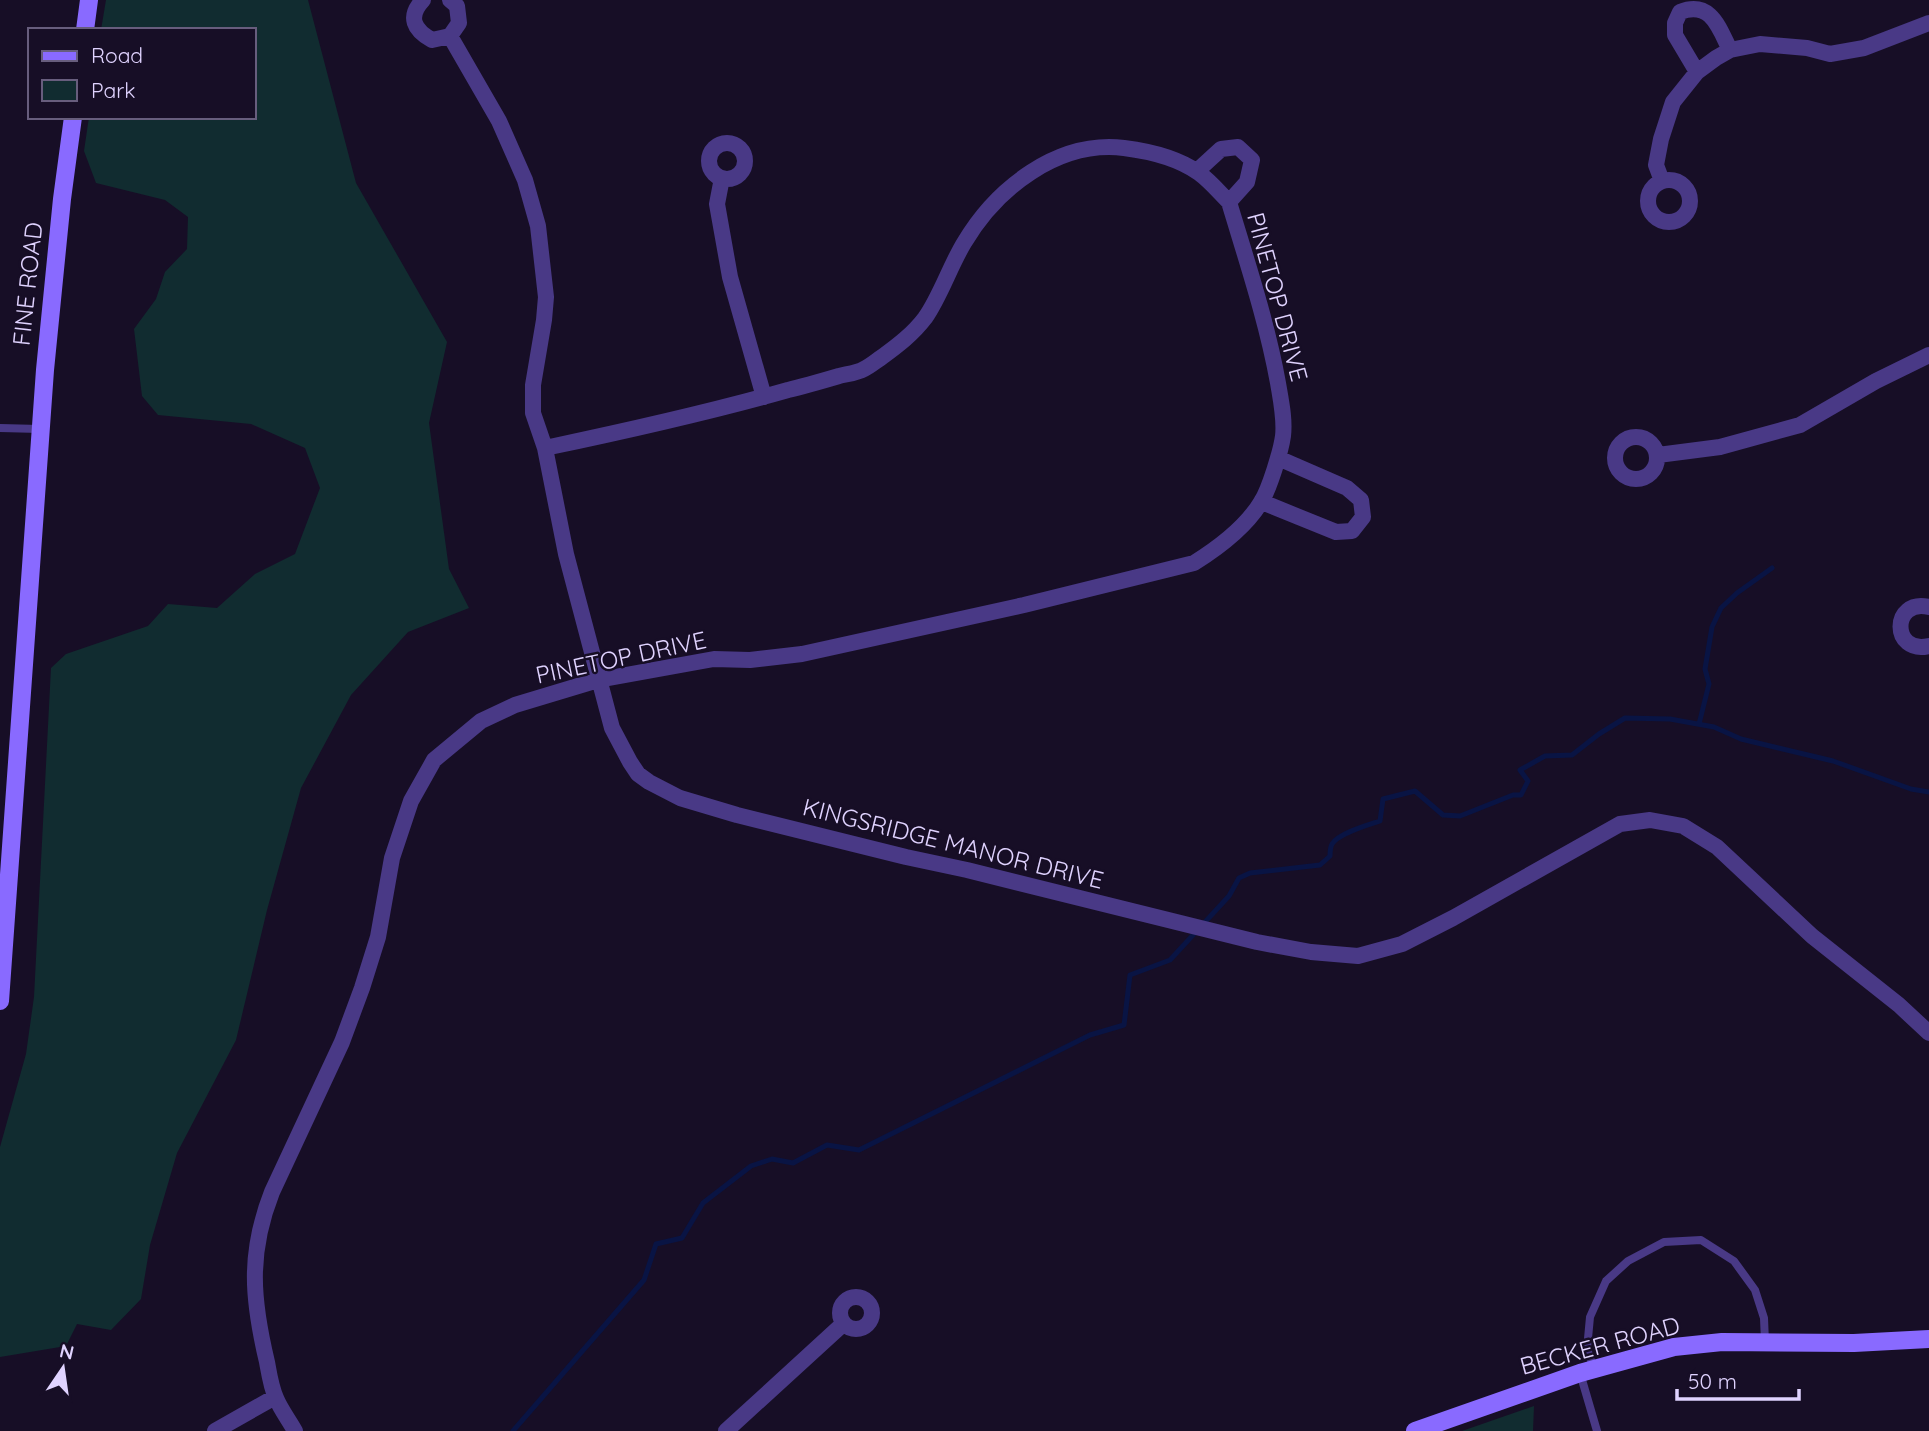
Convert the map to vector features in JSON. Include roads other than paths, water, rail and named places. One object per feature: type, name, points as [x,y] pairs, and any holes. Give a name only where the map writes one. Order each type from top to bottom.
[{"type":"street","points":[[85,28],[89,0]]},
{"type":"street","points":[[423,0],[416,7],[414,21],[421,33],[432,40],[450,36],[459,23],[457,6],[450,0]]},
{"type":"street","points":[[1697,72],[1675,35],[1675,23],[1680,12],[1700,10],[1713,18],[1730,50]]},
{"type":"street","points":[[1662,181],[1656,165],[1673,102],[1697,72],[1730,50],[1760,44],[1807,48],[1830,54],[1864,48],[1929,23]]},
{"type":"street","name":"KINGSRIDGE MANOR DRIVE","points":[[450,36],[513,149],[538,226],[546,297],[533,386],[533,414],[545,448],[566,554],[612,728],[638,774],[649,782],[680,798],[906,857],[1257,942],[1311,952],[1358,956],[1402,944],[1620,824],[1650,820],[1683,826],[1717,847],[1812,936],[1929,1032]]},
{"type":"street","name":"FINE ROAD","points":[[0,1001],[40,429],[57,240],[73,119]]},
{"type":"street","name":"PINETOP DRIVE","points":[[295,1431],[275,1397],[259,1329],[254,1286],[262,1215],[342,1042],[378,937],[392,859],[411,801],[435,760],[481,721],[515,705],[598,680],[714,659],[750,660],[802,654],[1011,608],[1194,563],[1233,534],[1262,502],[1278,458],[1283,436],[1283,416],[1271,344],[1229,202],[1197,171],[1156,155],[1116,147],[1088,149],[1061,156],[1035,169],[987,209],[965,241],[925,318],[900,344],[864,369],[764,397],[545,448]]},
{"type":"street","points":[[1197,171],[1221,149],[1238,147],[1252,160],[1247,182],[1229,202]]},
{"type":"street","points":[[722,178],[717,204],[730,277],[764,397]]},
{"type":"street","points":[[1658,455],[1720,447],[1800,425],[1876,381],[1929,355]]},
{"type":"street","points":[[1262,502],[1336,532],[1352,531],[1363,517],[1360,500],[1347,488],[1278,458]]},
{"type":"street","points":[[1929,607],[1916,606],[1909,609],[1904,614],[1900,628],[1910,645],[1929,646]]},
{"type":"street","points":[[726,1431],[843,1324]]},
{"type":"street","name":"BECKER ROAD","points":[[1415,1431],[1587,1371],[1674,1347],[1722,1342],[1854,1343],[1929,1339]]},
{"type":"street","points":[[215,1431],[275,1397]]},
{"type":"lane","points":[[0,428],[40,429]]},
{"type":"lane","points":[[1597,1431],[1587,1371],[1590,1317],[1606,1281],[1628,1261],[1664,1242],[1701,1240],[1734,1261],[1755,1290],[1764,1318],[1765,1342]]},
{"type":"waterway","points":[[1699,724],[1709,684],[1705,669],[1712,627],[1721,608],[1772,568]]},
{"type":"waterway","points":[[513,1431],[644,1280],[656,1244],[682,1238],[703,1203],[751,1166],[772,1159],[793,1163],[827,1145],[859,1150],[1090,1035],[1124,1025],[1130,975],[1170,960],[1229,896],[1239,878],[1250,873],[1320,865],[1330,856],[1331,846],[1341,836],[1380,821],[1383,799],[1415,791],[1443,815],[1460,816],[1513,795],[1521,795],[1528,781],[1520,770],[1545,756],[1572,755],[1625,718],[1670,719],[1714,727],[1741,739],[1833,761],[1911,789],[1929,792]]}]
